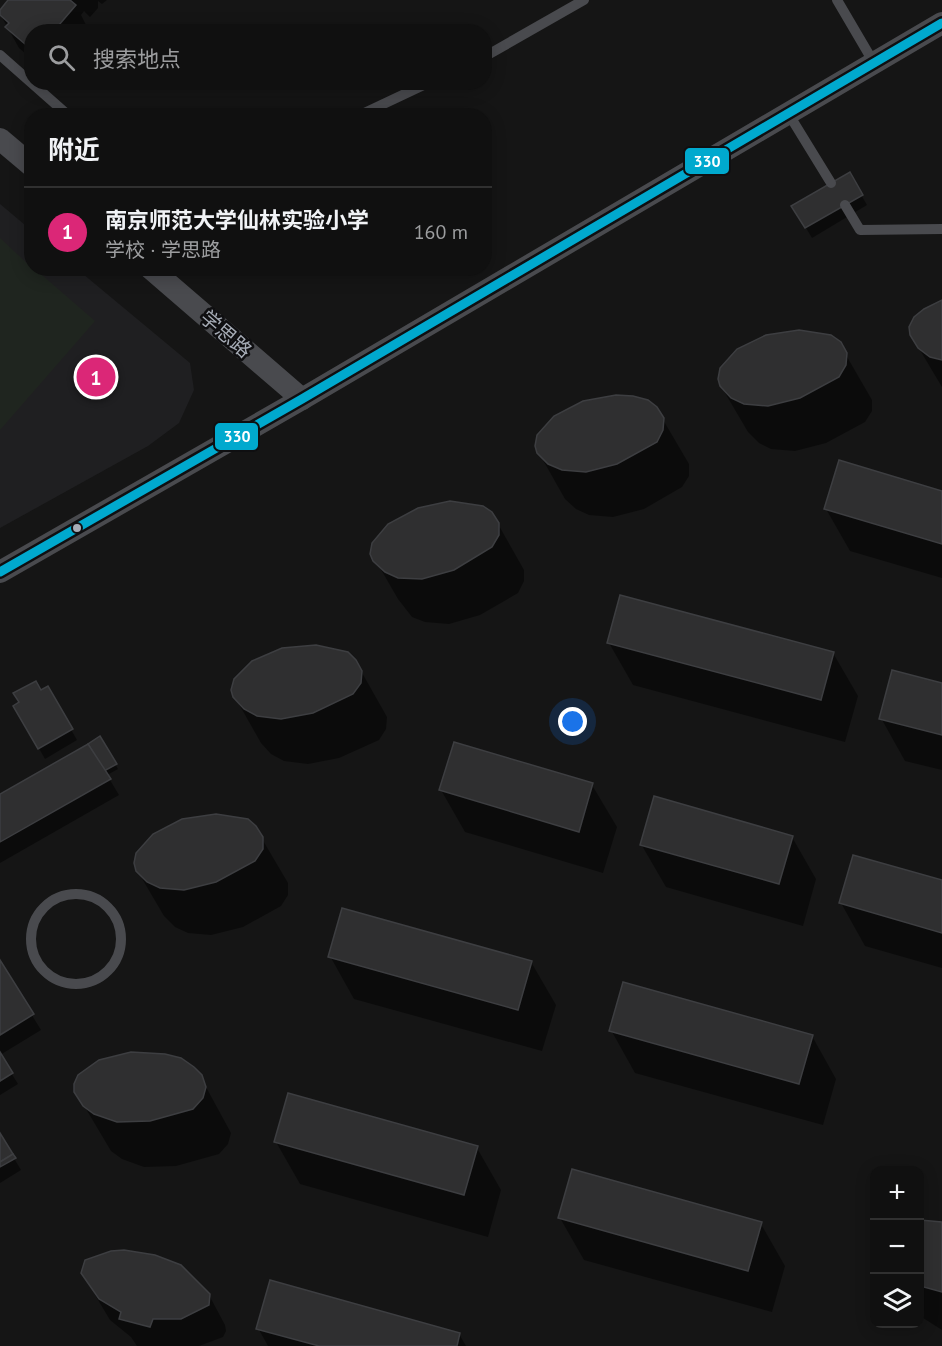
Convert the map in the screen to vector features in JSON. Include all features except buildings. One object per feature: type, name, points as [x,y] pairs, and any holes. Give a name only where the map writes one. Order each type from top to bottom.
[{"type":"street","points":[[0,572],[302,399],[942,23]]},
{"type":"street","points":[[0,139],[24,159]]},
{"type":"street","name":"学思路","points":[[159,276],[302,399]]},
{"type":"lane","points":[[492,52],[584,0]]},
{"type":"lane","points":[[837,0],[874,63]]},
{"type":"lane","points":[[0,55],[24,76]]},
{"type":"lane","points":[[40,90],[60,108]]},
{"type":"lane","points":[[375,108],[413,90]]},
{"type":"lane","points":[[788,113],[831,183]]},
{"type":"lane","points":[[845,205],[860,230],[942,229]]},
{"type":"lane","points":[[79,893],[92,896],[112,911],[118,923],[120,948],[108,971],[85,983],[72,984],[48,975],[39,966],[33,955],[31,929],[43,907],[54,899],[79,893]]},
{"type":"shaded area","points":[[0,204],[24,224],[24,276],[85,276],[190,363],[194,390],[179,423],[148,446],[0,528]]},
{"type":"shaded area","points":[[0,238],[24,260],[24,276],[43,276],[95,321],[0,430]]},
{"type":"transit line","name":"330","points":[[0,572],[302,399],[942,23]]},
{"type":"place","name":"南京师范大学仙林实验小学","points":[[96,377]]}]
